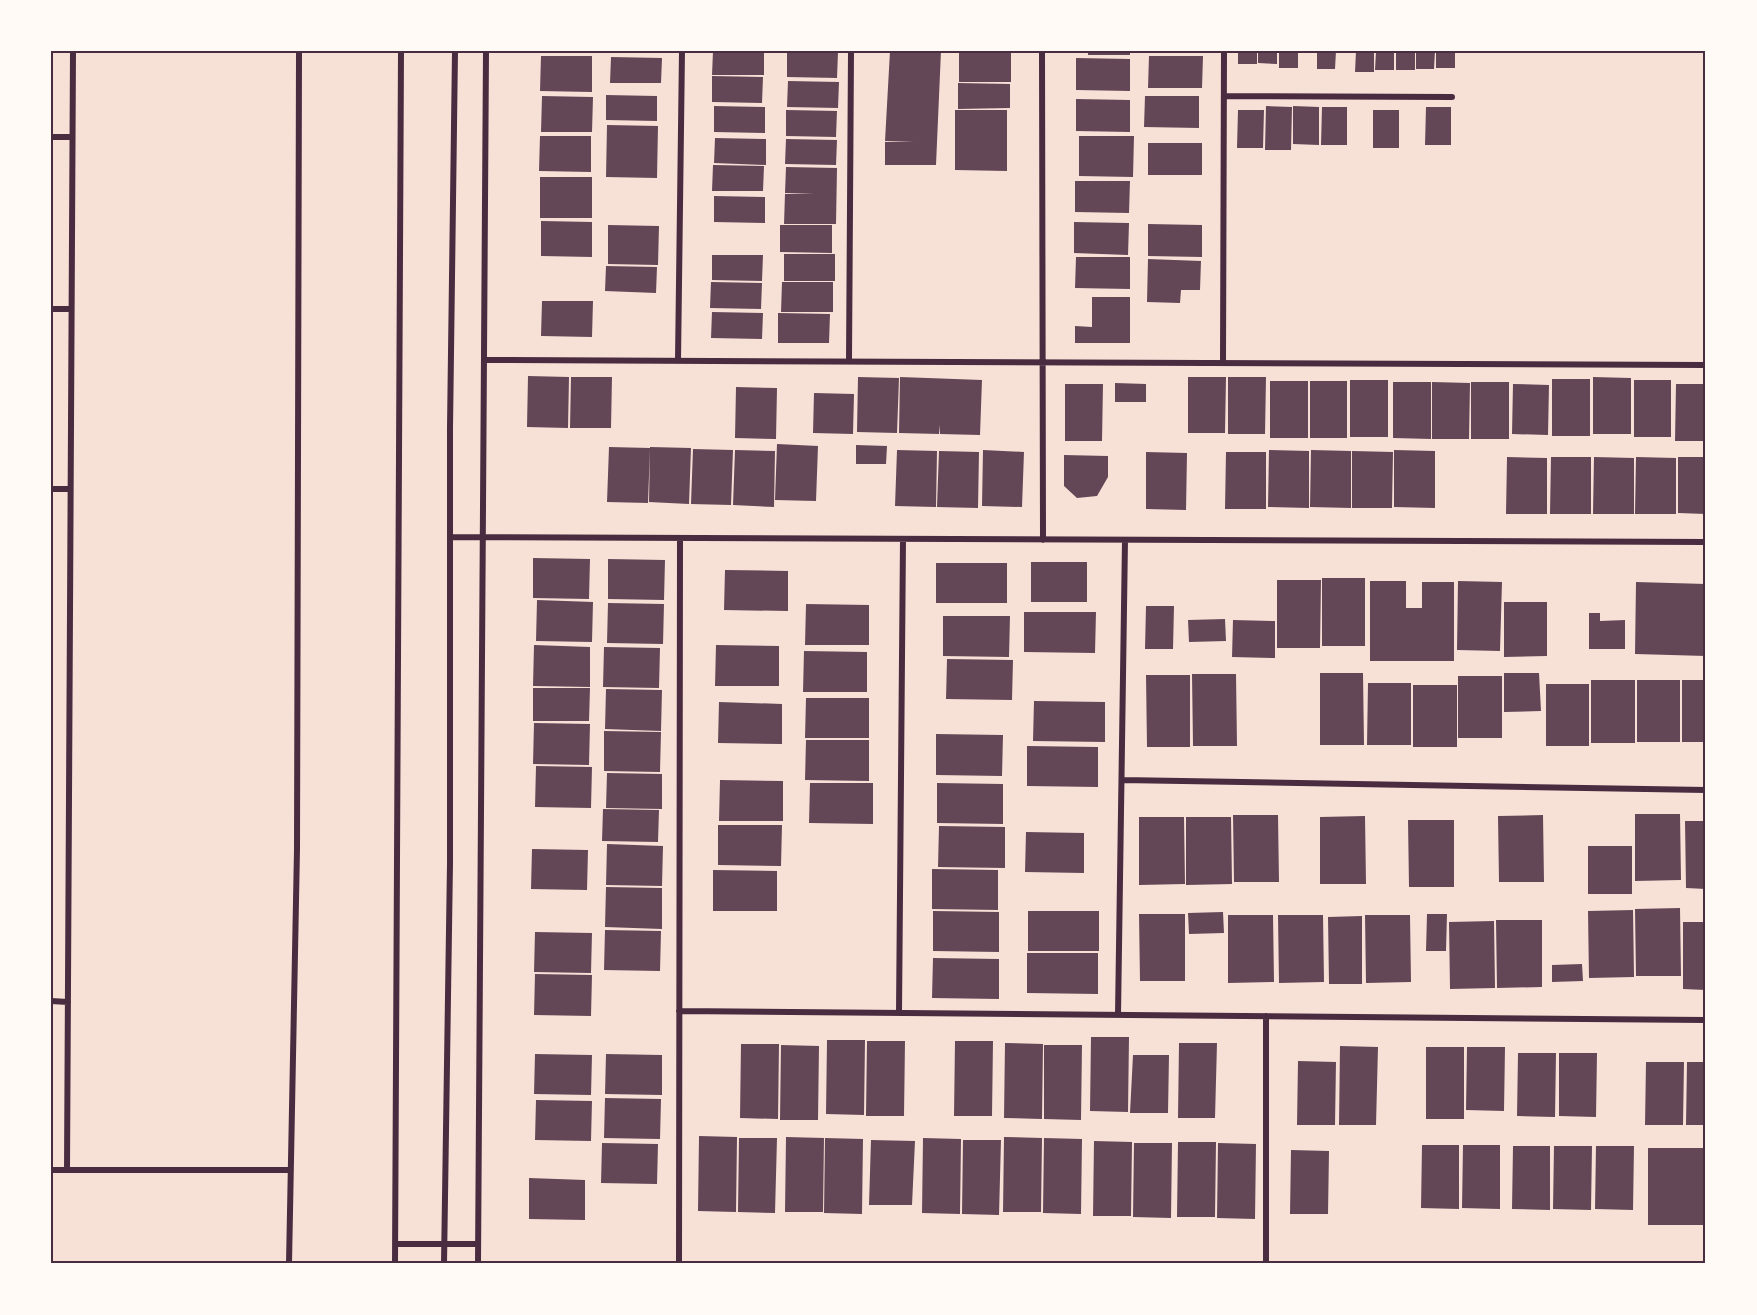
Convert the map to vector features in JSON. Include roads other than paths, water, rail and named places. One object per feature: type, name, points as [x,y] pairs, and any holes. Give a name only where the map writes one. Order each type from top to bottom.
[{"type":"street","points":[[67,1170],[73,51]]},
{"type":"street","points":[[288,1264],[297,849],[298,51]]},
{"type":"street","points":[[395,1264],[401,51]]},
{"type":"street","points":[[444,1264],[450,863],[450,537],[455,51]]},
{"type":"street","points":[[478,1264],[486,51]]},
{"type":"street","points":[[678,360],[682,51]]},
{"type":"street","points":[[849,361],[851,51]]},
{"type":"street","points":[[1042,51],[1043,540]]},
{"type":"street","points":[[1223,363],[1224,51]]},
{"type":"street","points":[[1224,96],[1452,97]]},
{"type":"street","points":[[51,137],[72,137]]},
{"type":"street","points":[[51,309],[70,309]]},
{"type":"street","points":[[484,360],[1706,365]]},
{"type":"street","points":[[51,489],[69,489]]},
{"type":"street","points":[[450,537],[1706,542]]},
{"type":"street","points":[[679,1264],[680,539]]},
{"type":"street","points":[[899,1013],[903,539]]},
{"type":"street","points":[[1118,1015],[1125,540]]},
{"type":"street","points":[[1122,780],[1706,790]]},
{"type":"street","points":[[51,1002],[68,1002]]},
{"type":"street","points":[[679,1011],[1706,1020]]},
{"type":"street","points":[[1266,1016],[1266,1264]]},
{"type":"street","points":[[51,1170],[290,1170]]},
{"type":"street","points":[[395,1244],[478,1244]]}]
